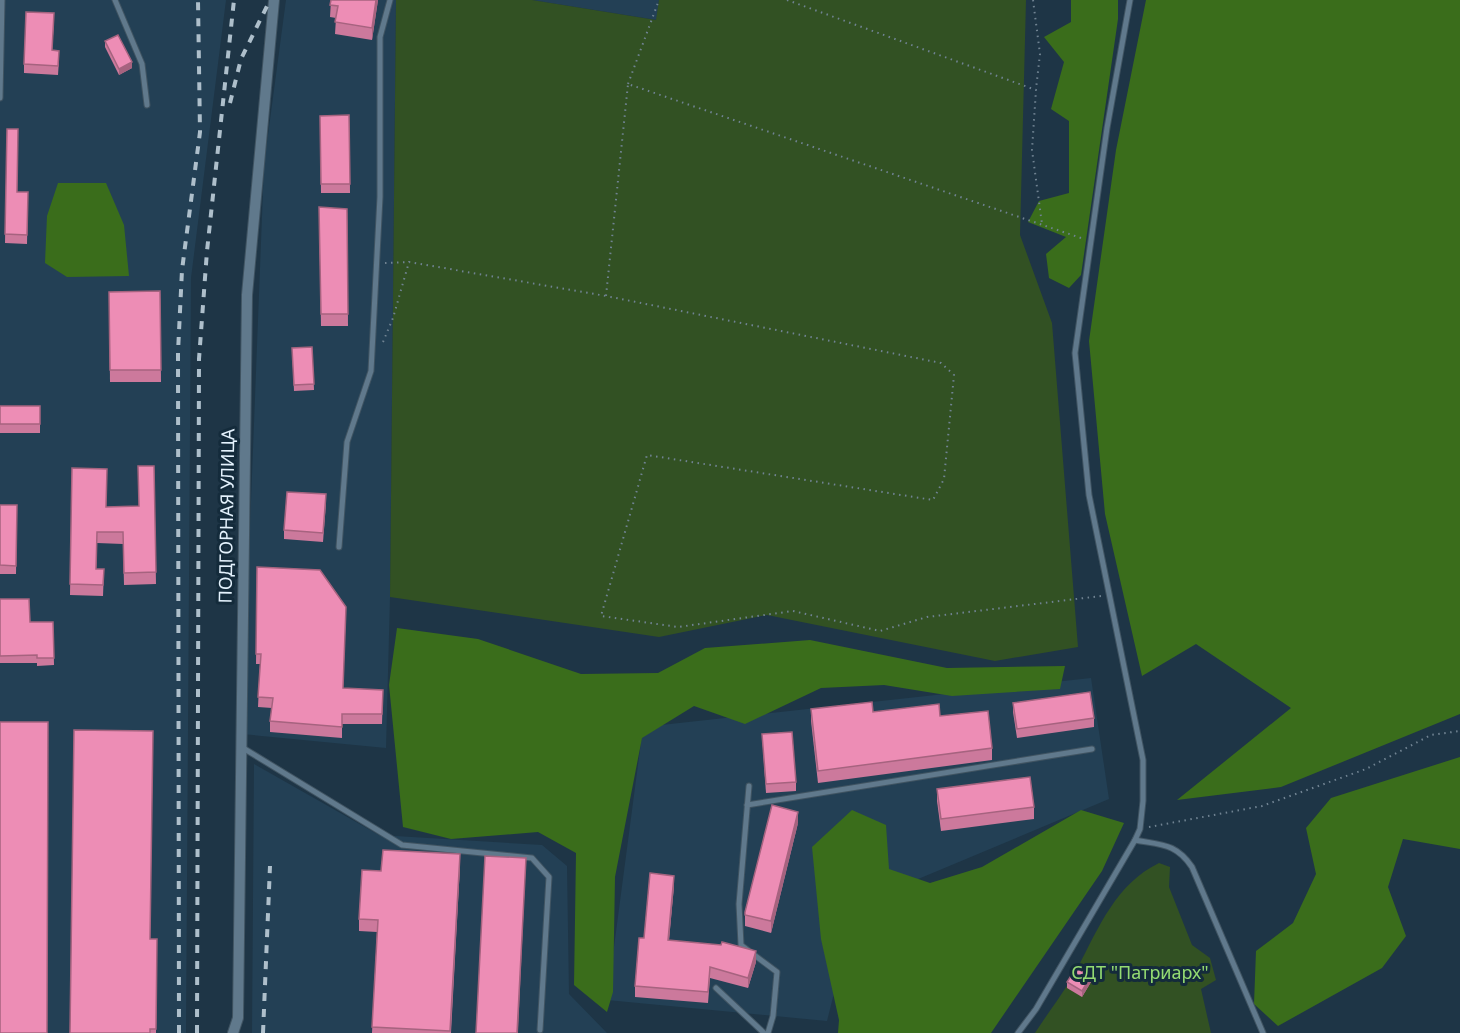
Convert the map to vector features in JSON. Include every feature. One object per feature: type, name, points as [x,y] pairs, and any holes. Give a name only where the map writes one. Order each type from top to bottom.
[{"type":"street","name":"ПОДГОРНАЯ УЛИЦА","points":[[233,1033],[238,1018],[247,295],[274,0]]},
{"type":"lane","points":[[0,99],[2,0]]},
{"type":"lane","points":[[115,0],[142,64],[147,105]]},
{"type":"lane","points":[[339,547],[347,442],[371,371],[380,197],[380,37],[390,0]]},
{"type":"lane","points":[[1018,1033],[1036,1009],[1140,829],[1143,760],[1089,495],[1075,354],[1107,128],[1130,0]]},
{"type":"lane","points":[[240,746],[402,844],[532,858],[549,877],[540,1030]]},
{"type":"lane","points":[[747,805],[1092,749]]},
{"type":"lane","points":[[716,988],[766,1033],[773,1016],[777,972],[741,945],[739,904],[749,786]]},
{"type":"lane","points":[[1135,840],[1172,847],[1182,853],[1192,867],[1263,1033]]},
{"type":"path","points":[[606,296],[628,84],[659,0]]},
{"type":"path","points":[[787,0],[1036,90]]},
{"type":"path","points":[[1032,0],[1040,54],[1032,150],[1042,225]]},
{"type":"path","points":[[628,84],[1092,241]]},
{"type":"path","points":[[380,350],[393,318],[409,262]]},
{"type":"path","points":[[376,264],[409,262],[606,296],[941,363],[954,375],[944,479],[933,500],[647,455],[601,616],[678,627],[794,611],[880,631],[927,617],[1110,595]]},
{"type":"path","points":[[1140,829],[1262,807],[1366,769],[1431,735],[1460,731]]},
{"type":"shaded area","points":[[0,0],[226,0],[191,278],[186,1033],[0,1033]]},
{"type":"shaded area","points":[[286,0],[396,0],[390,597],[386,748],[242,734],[264,165]]},
{"type":"shaded area","points":[[532,0],[659,0],[657,20]]},
{"type":"shaded area","points":[[1091,678],[1109,799],[856,905],[827,1021],[607,1000],[643,727]]},
{"type":"shaded area","points":[[254,764],[379,835],[542,845],[567,866],[569,994],[607,1033],[252,1033]]},
{"type":"green space","points":[[396,0],[532,0],[656,20],[659,0],[1026,0],[1020,235],[1052,323],[1078,647],[995,661],[767,615],[659,637],[390,597]]},
{"type":"green space","points":[[1071,0],[1118,0],[1118,19],[1081,275],[1069,288],[1049,278],[1046,254],[1066,237],[1028,222],[1039,201],[1069,193],[1069,121],[1051,109],[1064,62],[1044,37],[1071,22]]},
{"type":"green space","points":[[1146,0],[1460,0],[1460,714],[1281,787],[1177,800],[1291,708],[1196,644],[1142,676],[1105,514],[1089,341],[1116,150]]},
{"type":"green space","points":[[58,183],[106,183],[124,225],[129,276],[67,277],[45,263],[47,216]]},
{"type":"green space","points":[[397,628],[478,639],[581,674],[658,673],[705,648],[810,640],[947,668],[1065,666],[1060,689],[952,696],[884,685],[821,688],[745,724],[694,706],[642,738],[615,877],[613,992],[607,1012],[574,985],[576,853],[538,832],[451,839],[403,827],[389,685]]},
{"type":"green space","points":[[1460,757],[1460,849],[1403,839],[1388,887],[1406,936],[1382,968],[1278,1026],[1254,1004],[1256,951],[1293,923],[1316,874],[1306,828],[1331,798]]},
{"type":"green space","points":[[852,810],[886,825],[889,869],[930,883],[982,867],[1081,810],[1124,823],[1102,871],[991,1033],[838,1033],[839,1020],[821,939],[812,847]]},
{"type":"green space","name":"СДТ \"Патриарх\"","points":[[1159,863],[1170,867],[1169,887],[1192,945],[1210,958],[1216,980],[1201,989],[1211,1033],[1035,1033],[1073,976],[1110,908],[1131,882]]},
{"type":"building","points":[[331,0],[376,0],[372,28],[335,22],[338,6],[330,5]]},
{"type":"building","points":[[26,12],[54,13],[52,50],[59,51],[58,66],[24,64]]},
{"type":"building","points":[[118,35],[132,62],[119,69],[105,41]]},
{"type":"building","points":[[349,115],[350,184],[321,184],[320,116]]},
{"type":"building","points":[[7,129],[18,129],[17,192],[28,192],[27,235],[5,234]]},
{"type":"building","points":[[319,207],[347,209],[348,314],[321,314]]},
{"type":"building","points":[[160,291],[161,370],[110,370],[109,292]]},
{"type":"building","points":[[312,347],[314,384],[294,385],[292,348]]},
{"type":"building","points":[[0,406],[40,406],[40,424],[0,424]]},
{"type":"building","points":[[138,466],[154,466],[156,572],[124,573],[123,532],[97,532],[96,569],[104,569],[103,585],[70,584],[72,468],[107,469],[106,507],[139,506]]},
{"type":"building","points":[[287,492],[326,494],[323,533],[284,530]]},
{"type":"building","points":[[0,505],[17,505],[16,566],[0,565]]},
{"type":"building","points":[[257,567],[320,570],[346,607],[343,688],[383,690],[382,714],[342,714],[342,727],[270,721],[273,698],[258,697],[261,654],[256,654]]},
{"type":"building","points":[[0,599],[29,599],[30,622],[53,622],[54,658],[37,658],[37,655],[0,656]]},
{"type":"building","points":[[1090,692],[1094,718],[1017,729],[1013,703]]},
{"type":"building","points":[[872,702],[873,712],[939,704],[940,716],[988,711],[992,748],[818,771],[811,709]]},
{"type":"building","points":[[0,722],[48,722],[47,1033],[0,1033]]},
{"type":"building","points":[[74,730],[153,731],[150,939],[157,939],[156,1029],[150,1029],[150,1033],[70,1033]]},
{"type":"building","points":[[792,732],[796,782],[766,784],[762,734]]},
{"type":"building","points":[[1030,777],[1034,807],[941,819],[937,789]]},
{"type":"building","points":[[772,805],[798,812],[771,921],[745,915],[745,912]]},
{"type":"building","points":[[383,850],[460,854],[450,1031],[372,1027],[378,920],[359,919],[362,870],[381,871]]},
{"type":"building","points":[[485,856],[526,858],[517,1033],[476,1033]]},
{"type":"building","points":[[650,873],[674,876],[668,940],[721,945],[722,942],[756,951],[748,978],[710,967],[708,992],[635,986],[639,938],[644,938]]},
{"type":"building","points":[[1076,968],[1091,976],[1082,991],[1067,982]]},
{"type":"railway","points":[[179,1033],[178,352],[182,270],[200,132],[198,0]]},
{"type":"railway","points":[[197,1033],[199,359],[207,251],[234,0]]},
{"type":"railway","points":[[230,103],[241,59],[270,0]]},
{"type":"railway","points":[[263,1033],[270,866]]}]
